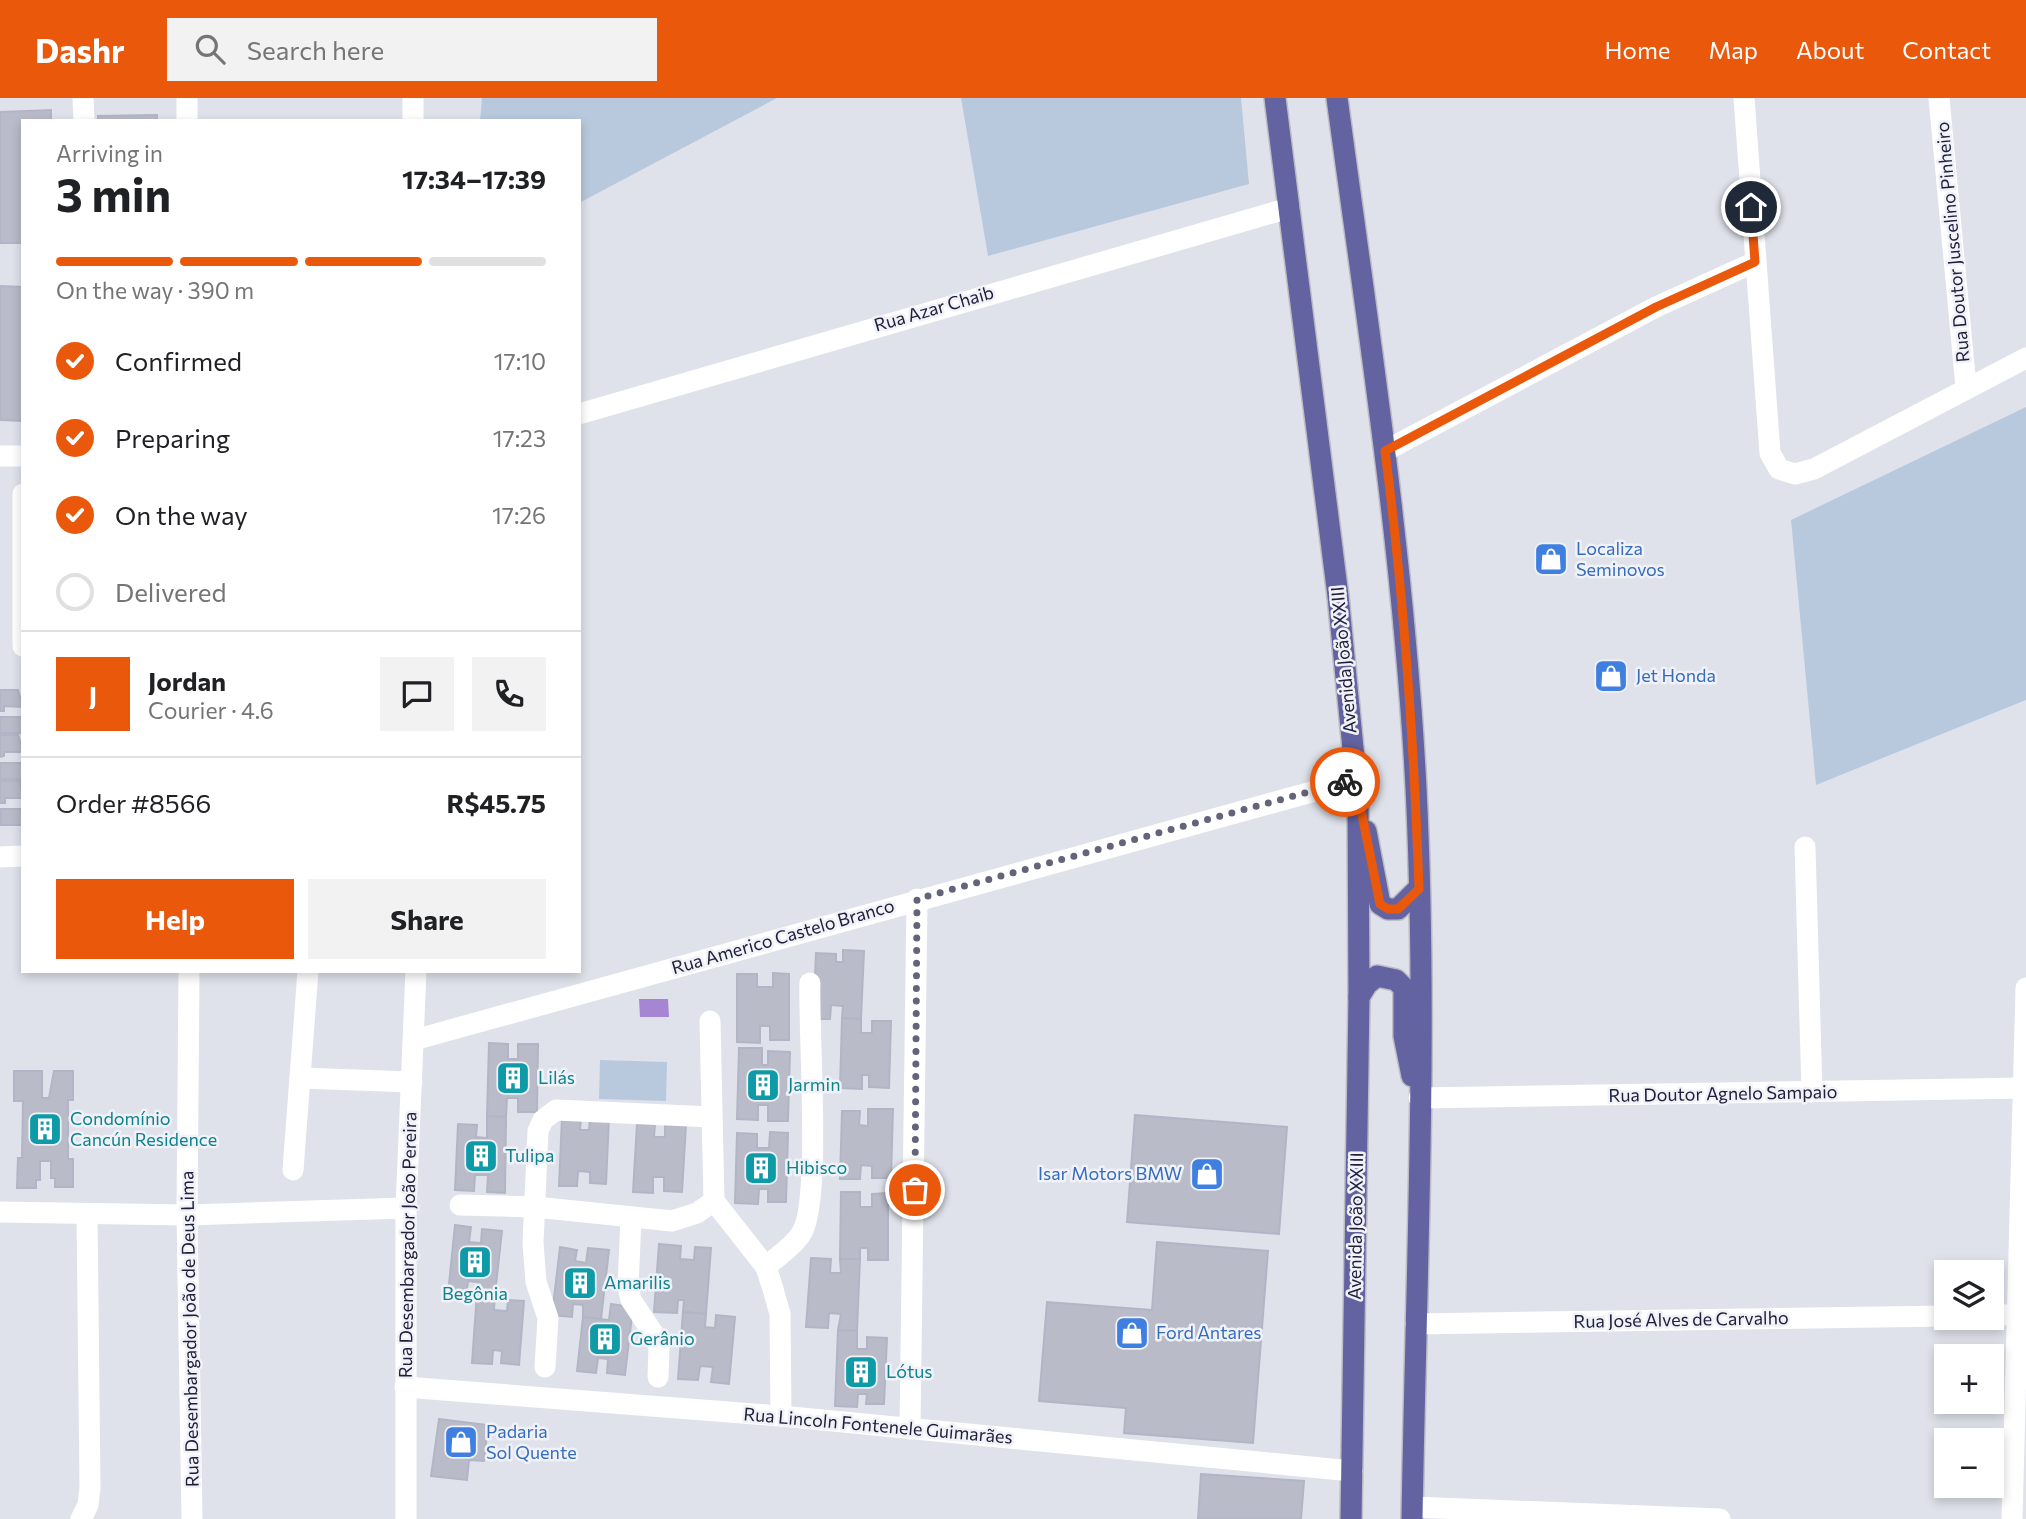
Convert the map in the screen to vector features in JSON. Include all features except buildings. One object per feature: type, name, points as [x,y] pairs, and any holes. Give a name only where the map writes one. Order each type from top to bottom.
[{"type":"main road","name":"Avenida João XXIII","points":[[1275,98],[1338,596],[1356,789],[1359,997],[1351,1519]]},
{"type":"main road","points":[[1337,98],[1385,451],[1401,592],[1416,789],[1419,1098],[1413,1513]]},
{"type":"main road","points":[[1356,789],[1374,863],[1380,904],[1388,909],[1398,909],[1419,889]]},
{"type":"main road","points":[[1359,997],[1367,984],[1377,976],[1396,980],[1404,988],[1407,1060],[1419,1098]]},
{"type":"street","points":[[83,98],[84,119]]},
{"type":"street","points":[[187,98],[187,119]]},
{"type":"street","points":[[413,98],[414,119]]},
{"type":"street","points":[[1385,451],[1656,307],[1755,262],[1744,98]]},
{"type":"street","name":"Rua Doutor Juscelino Pinheiro","points":[[1939,98],[1966,387]]},
{"type":"street","name":"Rua Azar Chaib","points":[[581,413],[1289,208]]},
{"type":"street","name":"Rua Doutor Juscelino Pinheiro","points":[[1755,262],[1770,453],[1779,469],[1795,474],[1814,469],[1966,387],[2026,358]]},
{"type":"street","points":[[0,456],[21,456]]},
{"type":"street","name":"Rua Americo Castelo Branco","points":[[414,1040],[917,899],[1356,789]]},
{"type":"street","points":[[1805,847],[1812,1092]]},
{"type":"street","points":[[0,857],[21,856]]},
{"type":"street","points":[[910,1429],[917,899]]},
{"type":"street","name":"Rua Desembargador João de Deus Lima","points":[[189,973],[187,1215],[192,1519]]},
{"type":"street","points":[[293,1170],[308,973]]},
{"type":"street","name":"Rua Desembargador João Pereira","points":[[405,1519],[406,1208],[416,973]]},
{"type":"street","points":[[765,1267],[801,1234],[810,1212],[813,1173],[810,983]]},
{"type":"street","points":[[2012,1519],[2023,1315],[2026,988]]},
{"type":"street","points":[[710,1021],[714,1201],[765,1267],[780,1314],[781,1416]]},
{"type":"street","points":[[300,1078],[412,1082]]},
{"type":"street","name":"Rua Doutor Agnelo Sampaio","points":[[1419,1098],[2025,1088]]},
{"type":"street","points":[[545,1367],[548,1318],[534,1267],[538,1131],[549,1114],[556,1110],[712,1117]]},
{"type":"street","points":[[460,1205],[535,1207],[631,1218],[684,1219],[714,1201]]},
{"type":"street","points":[[0,1212],[187,1215],[406,1208]]},
{"type":"street","points":[[81,1519],[88,1505],[90,1488],[87,1214]]},
{"type":"street","points":[[631,1218],[628,1287],[631,1300],[655,1336],[659,1348],[659,1377]]},
{"type":"street","points":[[2004,1315],[2023,1315]]},
{"type":"street","name":"Rua José Alves de Carvalho","points":[[1416,1324],[1934,1316]]},
{"type":"street","name":"Rua Lincoln Fontenele Guimarães","points":[[405,1387],[781,1416],[1352,1471]]},
{"type":"street","points":[[1413,1513],[1720,1519]]},
{"type":"shaded area","points":[[482,98],[777,98],[581,202],[581,119],[480,119]]},
{"type":"shaded area","points":[[961,98],[1241,98],[1249,184],[988,256]]},
{"type":"shaded area","points":[[2026,407],[2026,700],[1816,785],[1791,520]]},
{"type":"shaded area","points":[[639,999],[668,999],[669,1017],[640,1017]]},
{"type":"shaded area","points":[[600,1060],[667,1062],[666,1101],[599,1099]]},
{"type":"way so far","points":[[915,1190],[917,899],[1345,782]]},
{"type":"place","name":"Localiza Seminovos","points":[[1551,559]]},
{"type":"place","name":"Jet Honda","points":[[1611,676]]},
{"type":"place","name":"Lilás","points":[[513,1078]]},
{"type":"place","name":"Jarmin","points":[[763,1085]]},
{"type":"place","name":"Condomínio Cancún Residence","points":[[45,1129]]},
{"type":"place","name":"Tulipa","points":[[481,1156]]},
{"type":"place","name":"Hibisco","points":[[761,1168]]},
{"type":"place","name":"Isar Motors BMW","points":[[1207,1174]]},
{"type":"place","name":"Begônia","points":[[475,1262]]},
{"type":"place","name":"Amarilis","points":[[580,1283]]},
{"type":"place","name":"Ford Antares","points":[[1132,1333]]},
{"type":"place","name":"Gerânio","points":[[605,1339]]},
{"type":"place","name":"Lótus","points":[[861,1372]]},
{"type":"place","name":"Padaria Sol Quente","points":[[461,1442]]},
{"type":"route","points":[[1345,782],[1355,780],[1374,863],[1380,904],[1388,909],[1398,909],[1419,889],[1416,789],[1401,592],[1385,451],[1656,307],[1755,262],[1751,207]]}]
